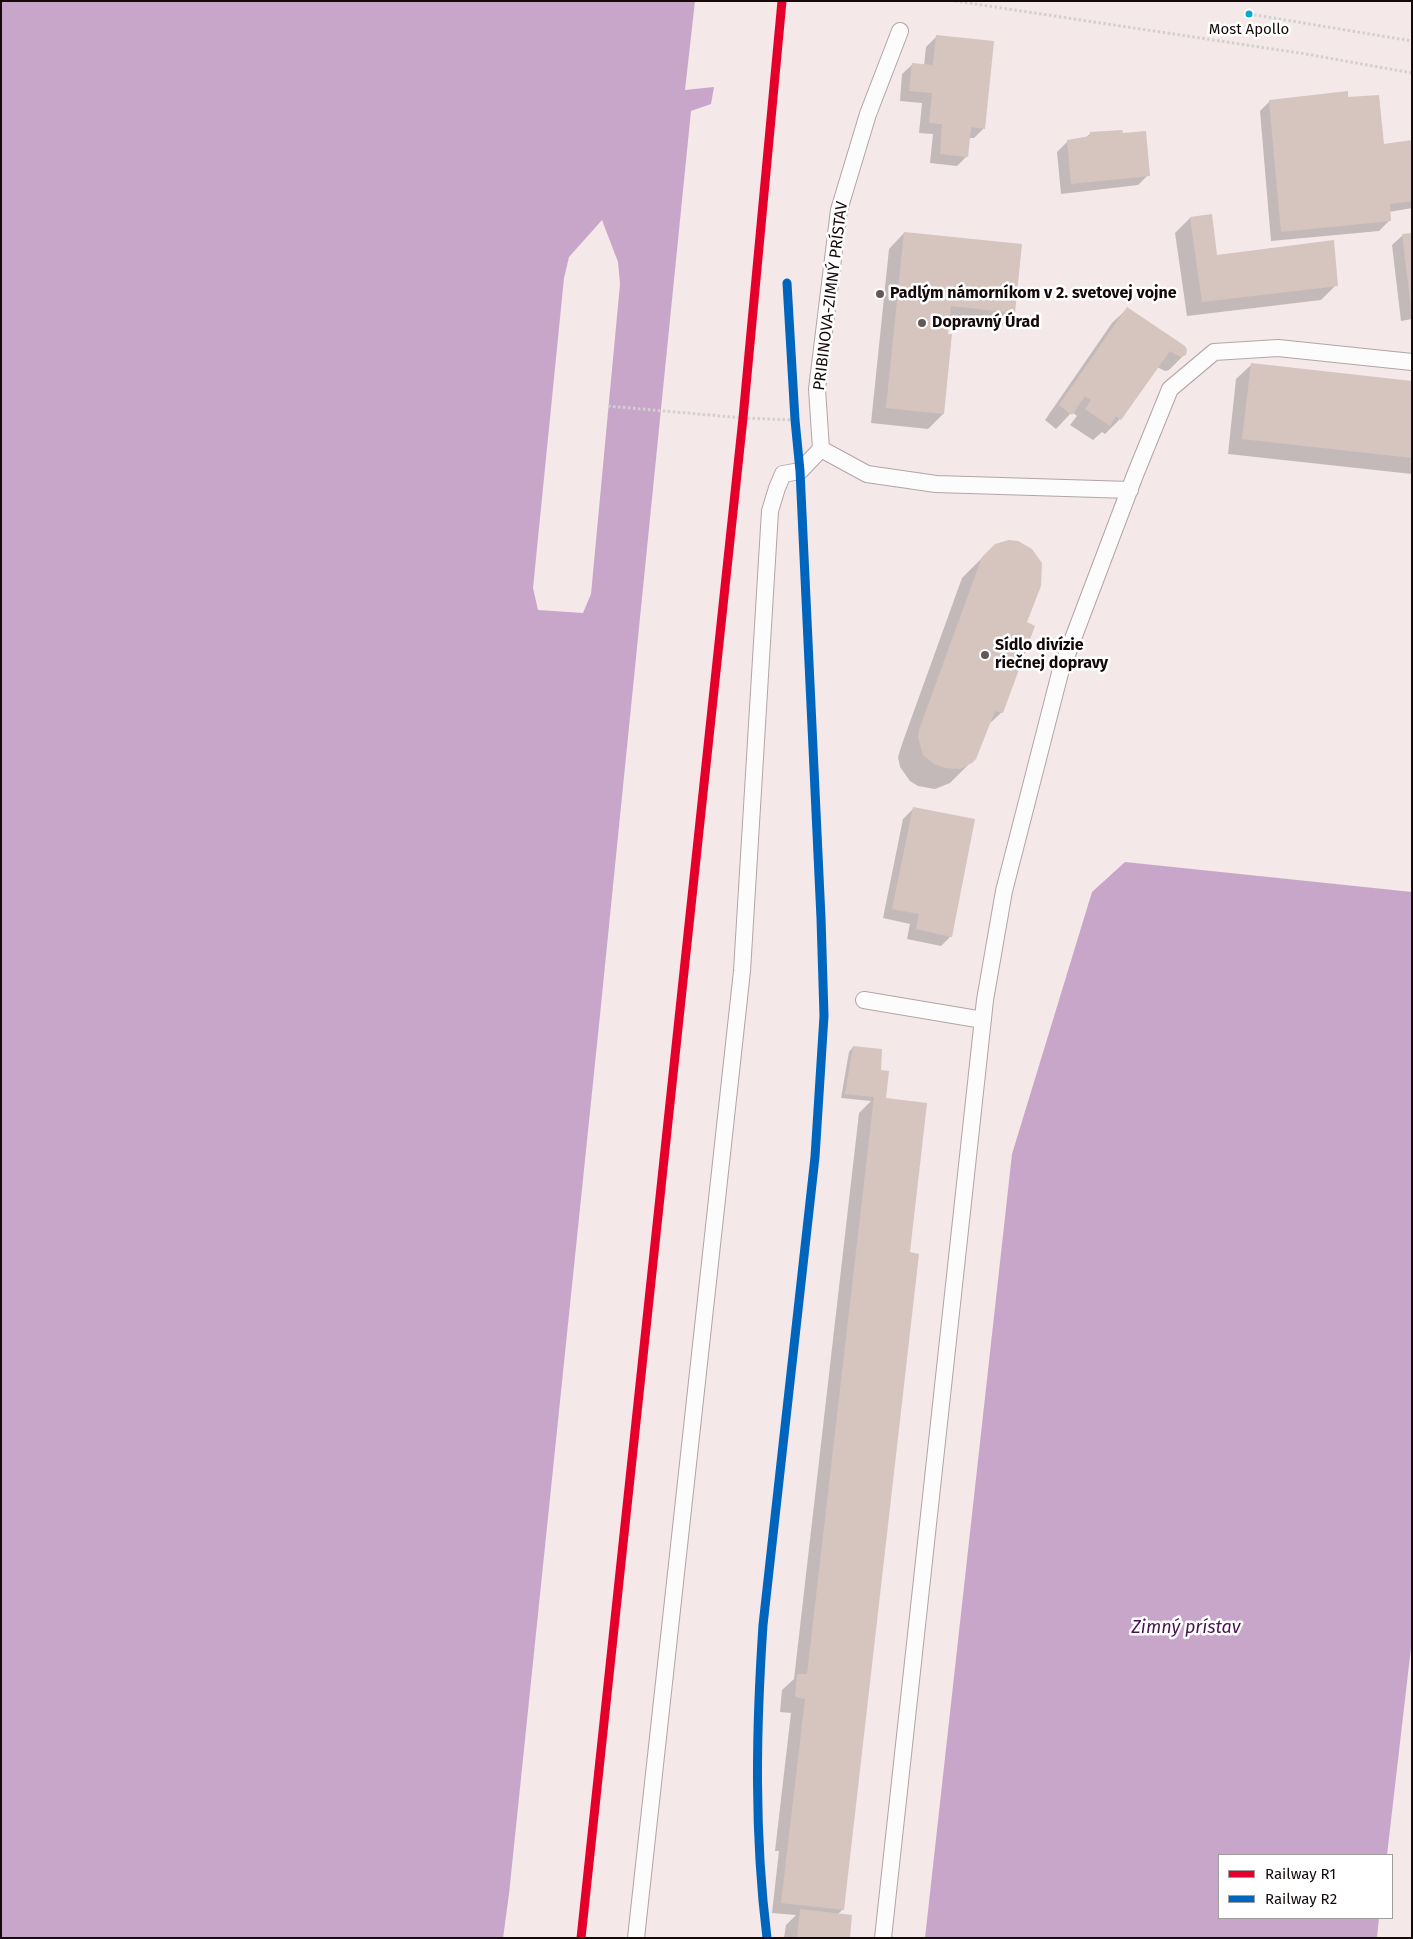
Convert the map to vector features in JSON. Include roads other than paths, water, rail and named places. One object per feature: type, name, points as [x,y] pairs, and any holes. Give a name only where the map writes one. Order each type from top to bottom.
[{"type":"lane","name":"PRIBINOVA-ZIMNÝ PRÍSTAV","points":[[821,449],[817,389],[839,210],[868,114],[900,31]]},
{"type":"lane","points":[[883,1938],[983,1020],[1004,892],[1060,673],[1170,389],[1214,352],[1278,348],[1412,362]]},
{"type":"lane","points":[[636,1938],[742,971],[770,511],[777,488],[784,474],[800,470],[821,449],[867,474],[936,484],[1130,490]]},
{"type":"lane","points":[[864,1000],[983,1020]]},
{"type":"water","points":[[1,1],[695,1],[685,90],[714,87],[711,104],[691,111],[600,1015],[503,1938],[1,1938]]},
{"type":"water","name":"Zimný prístav","points":[[1125,862],[1412,892],[1412,1639],[1387,1854],[1218,1854],[1218,1919],[1379,1919],[1377,1938],[925,1938],[1012,1154],[1092,892]]},
{"type":"rail line","name":"R1","points":[[581,1938],[743,418],[782,1]]},
{"type":"rail line","name":"R2","points":[[767,1938],[758,1821],[758,1742],[763,1625],[815,1157],[824,1016],[800,471],[787,283]]},
{"type":"place","name":"Most Apollo","points":[[1249,14]]},
{"type":"place","name":"Padlým námorníkom v 2. svetovej vojne","points":[[880,294]]},
{"type":"place","name":"Dopravný Úrad","points":[[922,323]]},
{"type":"place","name":"Sídlo divízie riečnej dopravy","points":[[985,655]]}]
